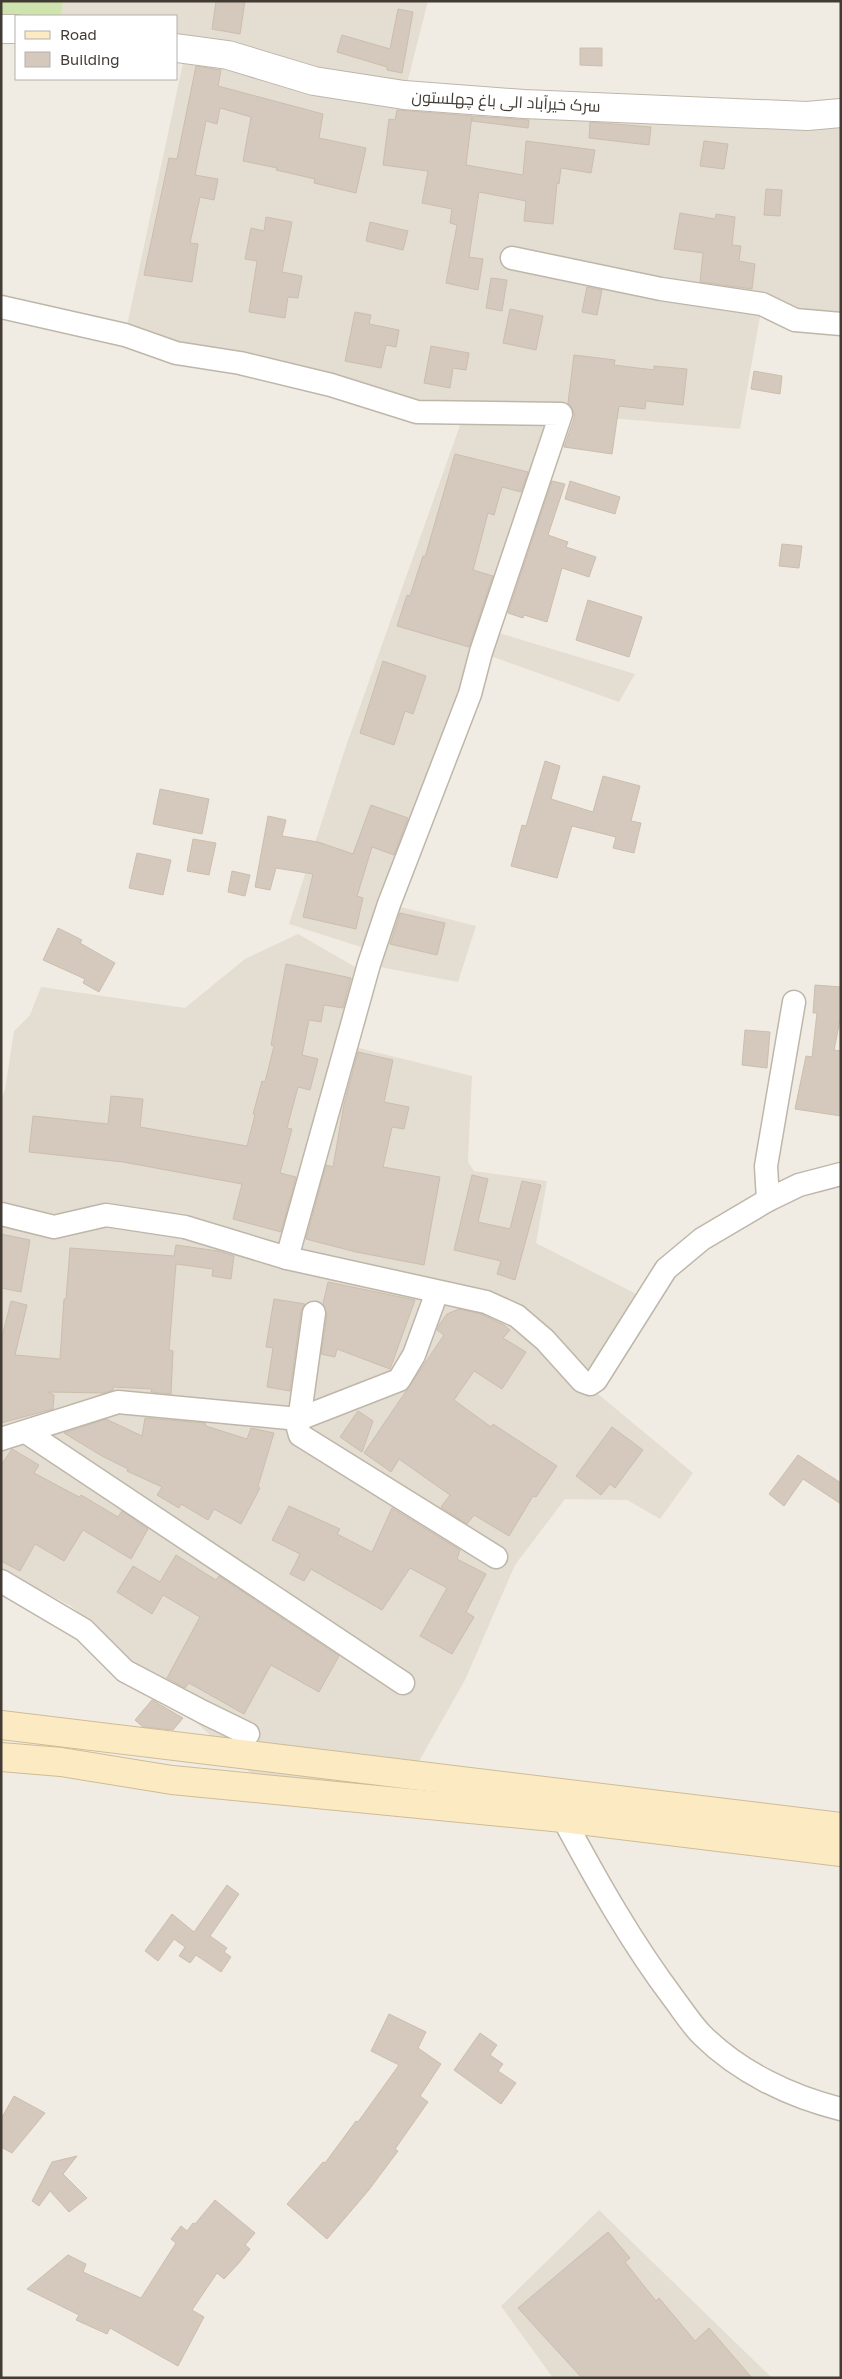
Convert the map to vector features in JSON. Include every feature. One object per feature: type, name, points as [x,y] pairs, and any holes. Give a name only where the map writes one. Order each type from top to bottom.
[{"type":"main road","points":[[1,1725],[841,1828]]},
{"type":"main road","points":[[1,1757],[61,1762],[172,1780],[563,1818],[841,1852]]},
{"type":"street","points":[[1,28],[15,29]]},
{"type":"street","name":"سرک خیرآباد الی باغ چهلستون","points":[[178,48],[228,55],[314,80],[404,95],[524,104],[807,116],[841,113]]},
{"type":"street","points":[[512,258],[661,289],[762,304],[794,320],[841,324]]},
{"type":"street","points":[[1,307],[125,335],[176,353],[240,363],[331,384],[417,412],[561,414],[481,652],[470,694],[388,904],[371,956],[287,1258]]},
{"type":"street","points":[[768,1200],[766,1166],[794,1002]]},
{"type":"street","points":[[1,1214],[54,1227],[106,1215],[185,1227],[287,1258],[486,1302],[516,1316],[545,1340],[582,1381],[590,1384],[596,1380],[666,1269],[702,1240],[768,1200],[799,1185],[841,1174]]},
{"type":"street","points":[[1,1439],[118,1402],[299,1419],[399,1380],[414,1355],[436,1292]]},
{"type":"street","points":[[314,1313],[299,1419],[298,1428],[300,1435],[496,1557]]},
{"type":"street","points":[[26,1432],[403,1683]]},
{"type":"street","points":[[1,1581],[84,1630],[125,1671],[248,1734]]},
{"type":"street","points":[[563,1818],[608,1900],[661,1981],[702,2035],[753,2075],[819,2104],[841,2109]]},
{"type":"shaded area","points":[[63,1],[428,1],[404,95],[841,113],[841,324],[762,305],[740,429],[562,414],[489,630],[635,674],[619,702],[482,653],[389,904],[476,926],[458,982],[380,967],[361,947],[289,924],[346,746],[464,414],[125,335],[186,49],[178,48],[178,15],[61,15]]},
{"type":"shaded area","points":[[298,934],[376,979],[355,1047],[472,1076],[468,1162],[474,1171],[547,1181],[536,1243],[652,1302],[598,1394],[693,1473],[660,1519],[627,1500],[565,1499],[515,1565],[465,1680],[398,1798],[266,1787],[71,1606],[1,1570],[1,1099],[5,1090],[14,1031],[30,1015],[41,987],[185,1008],[245,959]]},
{"type":"shaded area","points":[[599,2210],[772,2378],[553,2378],[501,2306]]},
{"type":"green space","points":[[1,1],[63,1],[61,15],[15,15],[1,29]]},
{"type":"building","points":[[216,1],[245,1],[240,34],[212,29]]},
{"type":"building","points":[[398,9],[413,12],[402,73],[387,70],[387,67],[337,52],[342,35],[390,49]]},
{"type":"building","points":[[580,48],[602,48],[602,66],[580,65]]},
{"type":"building","points":[[196,66],[221,70],[218,86],[323,114],[319,138],[366,148],[356,193],[314,183],[315,179],[243,161],[251,117],[220,108],[217,124],[206,121],[195,175],[218,179],[214,200],[200,197],[190,243],[198,244],[192,282],[144,275],[169,158],[177,159]]},
{"type":"building","points":[[397,110],[472,116],[466,165],[523,175],[526,141],[595,150],[591,173],[561,168],[559,184],[557,183],[553,224],[524,221],[526,201],[479,192],[469,257],[483,259],[478,290],[446,283],[457,225],[450,223],[452,209],[422,203],[428,171],[383,165],[389,119],[395,120]]},
{"type":"building","points":[[473,116],[529,120],[528,128],[472,121]]},
{"type":"building","points":[[590,122],[651,127],[649,145],[589,138]]},
{"type":"building","points":[[704,141],[728,144],[724,169],[700,166]]},
{"type":"building","points":[[766,189],[782,190],[780,216],[764,215]]},
{"type":"building","points":[[680,213],[715,219],[716,214],[735,217],[732,245],[741,246],[739,261],[755,264],[752,289],[700,282],[703,253],[674,249]]},
{"type":"building","points":[[266,217],[292,222],[282,272],[302,276],[298,298],[288,297],[285,318],[249,312],[257,261],[245,259],[251,228],[264,231]]},
{"type":"building","points":[[370,222],[408,231],[403,250],[366,241]]},
{"type":"building","points":[[491,278],[507,280],[502,311],[486,308]]},
{"type":"building","points":[[587,287],[602,290],[597,315],[582,312]]},
{"type":"building","points":[[510,309],[543,316],[536,350],[503,343]]},
{"type":"building","points":[[355,312],[371,315],[369,324],[399,330],[396,347],[386,345],[381,368],[345,361]]},
{"type":"building","points":[[431,346],[469,353],[466,370],[453,368],[450,388],[424,383]]},
{"type":"building","points":[[574,355],[615,360],[614,365],[654,370],[654,366],[687,369],[683,405],[646,401],[645,409],[619,406],[612,454],[564,447],[574,418],[574,412],[568,403]]},
{"type":"building","points":[[754,371],[782,376],[780,394],[751,389]]},
{"type":"building","points":[[455,454],[528,472],[521,492],[502,487],[494,515],[488,513],[473,570],[493,576],[469,647],[397,626],[407,595],[410,596],[423,556],[425,557]]},
{"type":"building","points":[[552,481],[565,484],[548,535],[568,542],[566,547],[596,557],[589,577],[562,568],[547,622],[524,615],[523,618],[508,613]]},
{"type":"building","points":[[570,481],[620,497],[615,514],[565,499]]},
{"type":"building","points":[[782,544],[802,546],[799,568],[779,566]]},
{"type":"building","points":[[588,600],[642,617],[629,657],[576,640]]},
{"type":"building","points":[[383,661],[426,676],[413,714],[405,711],[394,745],[360,733]]},
{"type":"building","points":[[545,761],[560,766],[551,799],[593,812],[603,776],[640,786],[631,821],[641,823],[634,853],[613,848],[616,837],[572,826],[557,878],[511,866],[522,825],[526,826]]},
{"type":"building","points":[[160,789],[209,799],[202,834],[153,824]]},
{"type":"building","points":[[371,805],[408,818],[394,855],[372,847],[357,896],[363,898],[356,929],[303,917],[313,874],[276,868],[270,890],[255,887],[268,816],[286,820],[282,836],[318,842],[353,854]]},
{"type":"building","points":[[193,839],[216,843],[209,875],[187,871]]},
{"type":"building","points":[[137,853],[171,860],[163,895],[129,888]]},
{"type":"building","points":[[232,871],[250,875],[245,896],[228,892]]},
{"type":"building","points":[[400,913],[445,923],[437,955],[390,944]]},
{"type":"building","points":[[58,928],[82,940],[80,943],[115,963],[99,992],[83,983],[85,979],[43,960]]},
{"type":"building","points":[[286,964],[351,978],[343,1008],[324,1005],[321,1022],[309,1020],[302,1055],[318,1059],[310,1090],[298,1087],[287,1128],[292,1129],[280,1173],[296,1177],[281,1232],[233,1219],[242,1184],[123,1162],[29,1152],[33,1116],[108,1124],[111,1096],[143,1099],[140,1127],[247,1146],[255,1115],[253,1114],[262,1081],[265,1082],[274,1046],[271,1045]]},
{"type":"building","points":[[815,985],[841,987],[841,1015],[834,1050],[841,1051],[841,1116],[795,1109],[806,1056],[812,1057],[817,1013],[813,1013]]},
{"type":"building","points":[[745,1030],[770,1032],[767,1068],[742,1065]]},
{"type":"building","points":[[358,1052],[393,1060],[384,1102],[409,1107],[404,1129],[392,1127],[383,1167],[440,1177],[424,1265],[356,1252],[306,1239],[326,1165],[333,1167],[344,1104]]},
{"type":"building","points":[[472,1175],[488,1179],[478,1222],[510,1229],[522,1181],[541,1185],[515,1280],[497,1274],[501,1261],[454,1250]]},
{"type":"building","points":[[1,1234],[30,1240],[21,1292],[1,1288]]},
{"type":"building","points":[[176,1245],[218,1251],[234,1256],[231,1279],[212,1276],[213,1269],[176,1264],[169,1350],[173,1351],[171,1394],[151,1392],[152,1389],[113,1387],[113,1390],[104,1393],[48,1392],[54,1395],[53,1409],[1,1423],[1,1341],[11,1301],[27,1305],[15,1355],[60,1359],[70,1248],[174,1256]]},
{"type":"building","points":[[328,1282],[415,1300],[390,1369],[337,1349],[335,1357],[321,1354],[327,1315],[323,1304]]},
{"type":"building","points":[[274,1299],[305,1304],[301,1311],[290,1391],[267,1387],[273,1348],[266,1347]]},
{"type":"building","points":[[459,1309],[481,1314],[504,1325],[510,1330],[503,1338],[526,1352],[502,1389],[474,1371],[454,1400],[491,1427],[493,1424],[557,1466],[536,1497],[533,1496],[509,1536],[474,1515],[467,1524],[441,1507],[450,1495],[399,1459],[391,1472],[364,1453],[444,1335],[437,1330],[439,1325],[447,1314]]},
{"type":"building","points":[[358,1411],[373,1421],[362,1452],[340,1437]]},
{"type":"building","points":[[145,1418],[205,1423],[206,1426],[247,1439],[251,1428],[274,1433],[258,1486],[260,1488],[241,1524],[214,1509],[208,1520],[181,1504],[179,1508],[157,1495],[162,1487],[127,1471],[128,1469],[64,1433],[106,1419],[142,1436]]},
{"type":"building","points":[[612,1427],[643,1450],[615,1488],[610,1484],[601,1495],[576,1476]]},
{"type":"building","points":[[12,1449],[39,1465],[34,1473],[79,1497],[81,1495],[118,1517],[122,1511],[148,1529],[131,1559],[83,1530],[64,1561],[35,1544],[20,1571],[1,1561],[1,1465]]},
{"type":"building","points":[[798,1455],[841,1483],[841,1504],[803,1479],[784,1506],[769,1494]]},
{"type":"building","points":[[289,1506],[340,1529],[337,1534],[372,1552],[392,1508],[460,1550],[457,1559],[486,1574],[466,1612],[474,1617],[452,1654],[420,1636],[447,1588],[410,1568],[382,1610],[311,1569],[304,1581],[290,1574],[300,1554],[272,1540]]},
{"type":"building","points":[[176,1555],[216,1580],[219,1576],[339,1656],[319,1692],[271,1665],[244,1714],[189,1683],[185,1688],[167,1678],[200,1617],[163,1595],[152,1614],[117,1592],[133,1566],[160,1582]]},
{"type":"building","points":[[152,1700],[183,1718],[173,1730],[143,1727],[135,1720]]},
{"type":"building","points":[[227,1885],[239,1894],[210,1936],[227,1948],[224,1952],[231,1957],[221,1972],[196,1955],[190,1963],[179,1956],[185,1947],[174,1939],[158,1961],[145,1951],[172,1914],[194,1932]]},
{"type":"building","points":[[389,2014],[426,2032],[418,2048],[441,2064],[420,2096],[428,2102],[395,2149],[398,2151],[368,2191],[327,2239],[287,2204],[323,2162],[325,2163],[356,2121],[358,2122],[399,2065],[371,2051]]},
{"type":"building","points":[[480,2033],[497,2045],[490,2055],[503,2064],[498,2071],[516,2083],[501,2104],[454,2070]]},
{"type":"building","points":[[14,2096],[45,2113],[12,2153],[1,2147],[1,2119]]},
{"type":"building","points":[[77,2156],[63,2174],[87,2198],[69,2212],[50,2191],[39,2206],[32,2201],[52,2162]]},
{"type":"building","points":[[215,2200],[255,2233],[245,2245],[250,2249],[239,2263],[224,2279],[217,2273],[192,2310],[204,2317],[178,2366],[110,2328],[107,2334],[76,2320],[79,2315],[27,2289],[68,2255],[86,2264],[83,2272],[141,2298],[176,2243],[171,2239],[181,2226],[187,2231],[193,2223],[195,2224]]},
{"type":"building","points":[[608,2232],[630,2258],[625,2262],[656,2301],[659,2298],[695,2341],[709,2328],[752,2378],[582,2378],[518,2308]]}]
